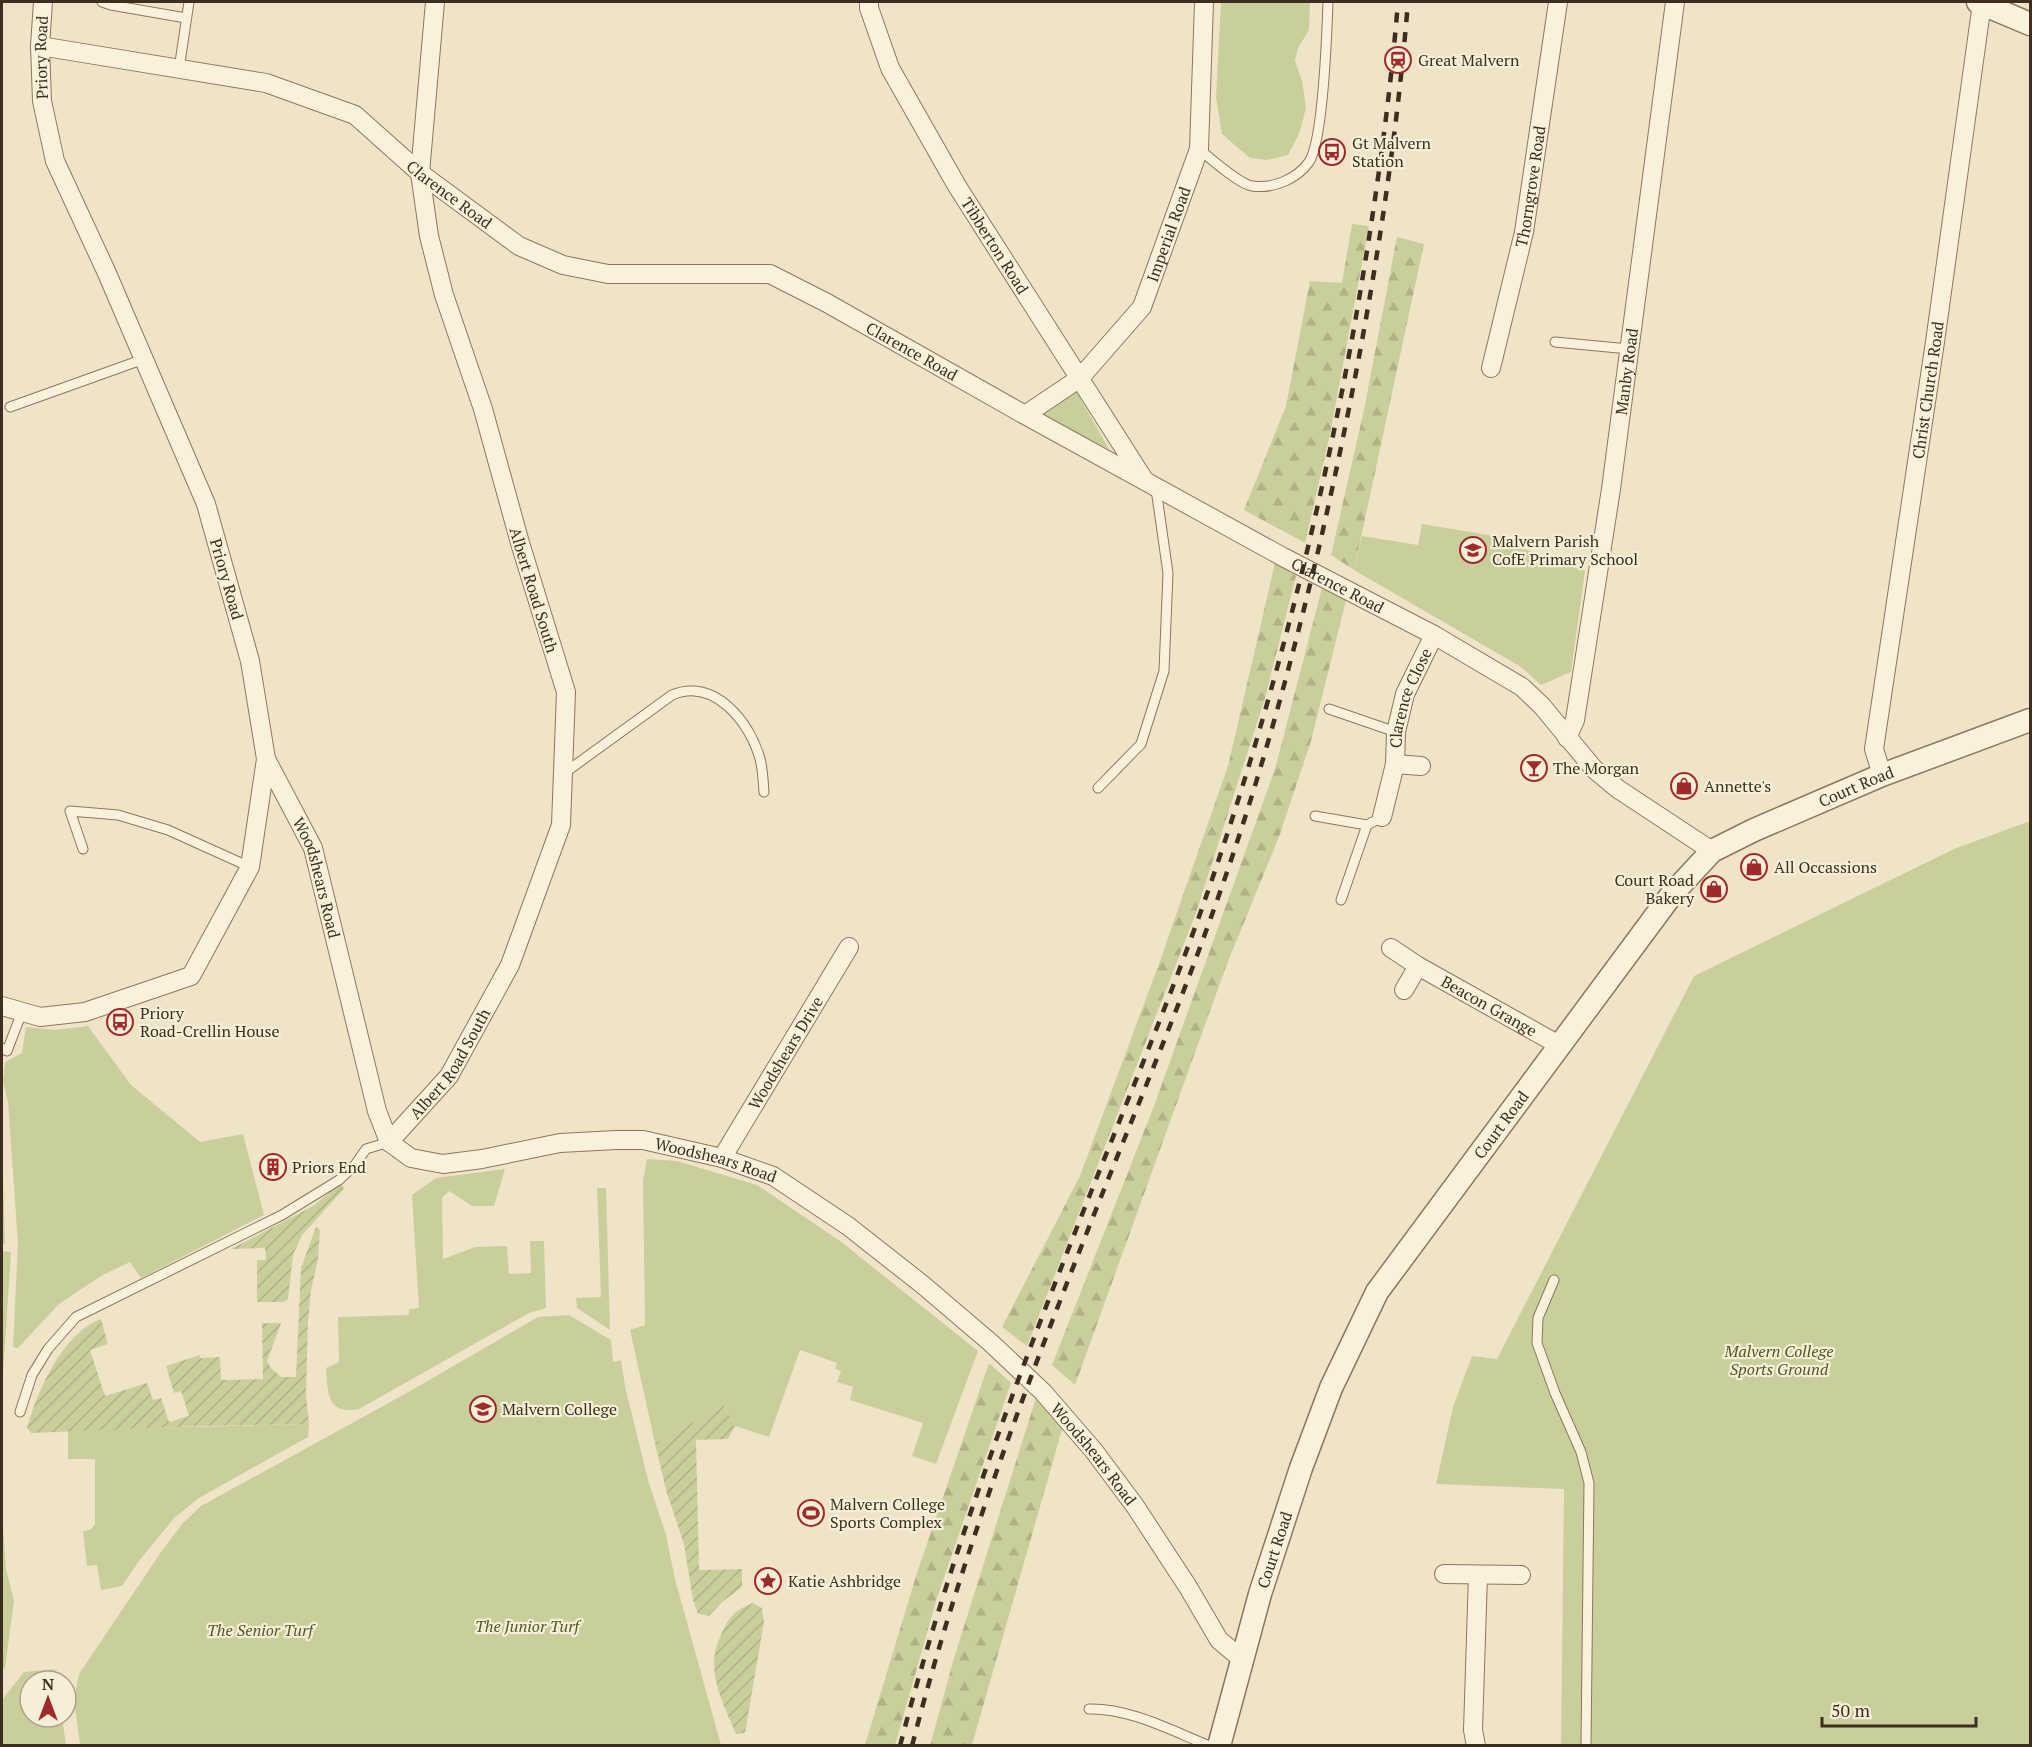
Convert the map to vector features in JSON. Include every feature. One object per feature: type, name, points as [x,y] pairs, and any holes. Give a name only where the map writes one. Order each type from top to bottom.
[{"type":"street","name":"Priory Road","points":[[2,1006],[40,1017],[85,1012],[191,976],[250,867],[266,759],[250,662],[206,504],[106,271],[55,161],[42,101],[40,46],[43,2]]},
{"type":"street","name":"Albert Road South","points":[[388,1142],[449,1076],[510,965],[561,825],[566,692],[520,543],[483,409],[444,295],[429,236],[420,173],[430,80],[435,2]]},
{"type":"street","name":"Tibberton Road","points":[[869,2],[869,8],[890,68],[957,186],[1150,483]]},
{"type":"street","name":"Imperial Road","points":[[1025,415],[1080,378],[1142,307],[1199,149],[1204,2]]},
{"type":"street","name":"Thorngrove Road","points":[[1491,368],[1524,232],[1558,2]]},
{"type":"street","name":"Manby Road","points":[[1567,738],[1575,720],[1598,581],[1675,2]]},
{"type":"street","points":[[1980,2],[2031,24]]},
{"type":"street","name":"Christ Church Road","points":[[1882,775],[1874,749],[1933,353],[1980,2]]},
{"type":"street","name":"Clarence Road","points":[[40,46],[180,62],[266,83],[355,115],[420,173],[519,246],[563,265],[609,274],[770,274],[827,303],[1283,557],[1434,635],[1522,687],[1542,706],[1594,769],[1617,789],[1712,851]]},
{"type":"street","name":"Clarence Close","points":[[1375,821],[1395,764],[1396,732],[1405,694],[1434,635]]},
{"type":"street","name":"Court Road","points":[[1219,1746],[1260,1594],[1301,1468],[1331,1388],[1377,1292],[1672,894],[1712,851],[1754,830],[1992,730],[2031,720]]},
{"type":"street","name":"Woodshears Road","points":[[266,759],[313,848],[377,1111],[388,1142],[411,1158],[443,1164],[482,1159],[560,1143],[643,1140],[722,1158],[773,1176],[848,1226],[923,1285],[991,1343],[1043,1392],[1094,1451],[1135,1506],[1188,1587],[1218,1640],[1243,1660]]},
{"type":"street","name":"Clarence Close","points":[[1395,764],[1421,766]]},
{"type":"street","name":"Woodshears Drive","points":[[722,1158],[849,947]]},
{"type":"street","name":"Beacon Grange","points":[[1391,948],[1418,966],[1559,1045]]},
{"type":"street","points":[[1404,990],[1418,966]]},
{"type":"street","points":[[1444,1574],[1521,1575]]},
{"type":"street","points":[[1476,1746],[1473,1730],[1478,1575]]},
{"type":"lane","points":[[102,2],[186,18]]},
{"type":"lane","points":[[180,62],[189,2]]},
{"type":"lane","points":[[1199,149],[1250,186],[1272,185],[1295,177],[1310,161],[1317,136],[1327,43],[1328,2]]},
{"type":"lane","points":[[1555,342],[1629,349]]},
{"type":"lane","points":[[10,407],[144,359]]},
{"type":"lane","points":[[1098,788],[1141,744],[1164,671],[1168,573],[1150,483]]},
{"type":"lane","points":[[563,774],[672,695],[682,691],[692,691],[703,692],[724,703],[745,726],[760,758],[764,792]]},
{"type":"lane","points":[[1329,709],[1396,732]]},
{"type":"lane","points":[[83,849],[70,811],[118,815],[168,830],[250,867]]},
{"type":"lane","points":[[1315,816],[1375,821],[1341,900]]},
{"type":"lane","points":[[2,1048],[7,1050],[22,1012]]},
{"type":"lane","points":[[20,1412],[33,1375],[48,1349],[76,1317],[282,1215],[339,1180],[355,1165],[366,1149],[388,1142]]},
{"type":"lane","points":[[1554,1280],[1538,1318],[1537,1343],[1554,1393],[1581,1452],[1589,1483],[1586,1746]]},
{"type":"lane","points":[[1089,1709],[1106,1708],[1151,1722],[1210,1746]]},
{"type":"green space","points":[[1221,2],[1310,2],[1309,30],[1298,48],[1295,61],[1302,81],[1306,108],[1299,134],[1288,155],[1267,160],[1250,158],[1222,134],[1216,97]]},
{"type":"green space","points":[[1352,224],[1369,226],[1330,434],[1305,543],[1244,510],[1286,406],[1310,281],[1342,283]]},
{"type":"green space","points":[[1397,237],[1424,244],[1354,570],[1331,555],[1364,410]]},
{"type":"green space","points":[[1076,391],[1109,449],[1041,415]]},
{"type":"green space","points":[[1422,524],[1500,537],[1522,548],[1585,571],[1571,672],[1541,685],[1521,667],[1354,570],[1362,536],[1418,545]]},
{"type":"green space","points":[[1275,563],[1296,576],[1265,698],[1196,913],[1027,1346],[1002,1327],[1080,1176],[1160,961],[1228,766]]},
{"type":"green space","points":[[1322,588],[1346,600],[1311,741],[1279,837],[1227,964],[1075,1385],[1052,1365],[1154,1106],[1275,769]]},
{"type":"green space","name":"Malvern College Sports Ground","points":[[2030,821],[2030,1745],[1561,1745],[1564,1489],[1436,1484],[1453,1407],[1472,1356],[1497,1359],[1694,976],[1954,849]]},
{"type":"green space","points":[[88,1026],[131,1085],[200,1142],[243,1134],[264,1215],[141,1278],[130,1262],[101,1276],[59,1304],[18,1348],[13,1347],[18,1243],[8,1102],[3,1082],[5,1062],[22,1053],[26,1027],[55,1030]]},
{"type":"green space","points":[[2,1140],[5,1244],[2,1243]]},
{"type":"green space","points":[[647,1159],[677,1161],[757,1185],[840,1241],[978,1351],[936,1464],[912,1456],[923,1423],[850,1400],[853,1387],[837,1382],[841,1371],[835,1369],[837,1363],[800,1350],[769,1437],[735,1426],[724,1405],[655,1443],[630,1330],[645,1325],[643,1180]]},
{"type":"green space","points":[[505,1169],[494,1206],[472,1206],[449,1191],[442,1198],[443,1259],[475,1247],[507,1246],[509,1274],[531,1273],[530,1241],[544,1241],[546,1308],[529,1313],[359,1409],[340,1409],[331,1400],[326,1368],[339,1362],[338,1317],[409,1315],[409,1309],[419,1308],[412,1195],[436,1178]]},
{"type":"green space","points":[[341,1183],[344,1189],[302,1235],[293,1255],[288,1299],[284,1302],[257,1302],[257,1260],[266,1260],[265,1248],[231,1249],[313,1206]]},
{"type":"green space","points":[[597,1188],[606,1188],[610,1330],[577,1308],[576,1298],[601,1297]]},
{"type":"green space","points":[[316,1227],[320,1230],[318,1259],[311,1290],[308,1321],[306,1395],[309,1424],[31,1433],[27,1428],[45,1381],[64,1350],[75,1336],[87,1326],[101,1319],[108,1344],[90,1350],[105,1396],[147,1383],[153,1400],[161,1398],[169,1422],[189,1416],[181,1391],[174,1393],[166,1366],[200,1355],[200,1358],[220,1357],[221,1380],[263,1379],[262,1323],[281,1323],[267,1361],[271,1368],[281,1377],[296,1377],[301,1268]]},
{"type":"green space","points":[[2,1251],[11,1252],[2,1391]]},
{"type":"green space","points":[[569,1315],[611,1340],[613,1362],[621,1360],[625,1386],[648,1480],[666,1535],[675,1579],[721,1745],[80,1745],[78,1729],[79,1674],[161,1552],[182,1524],[201,1506],[405,1394],[538,1317]]},
{"type":"green space","points":[[989,1363],[1011,1383],[937,1598],[895,1745],[865,1745],[916,1576]]},
{"type":"green space","points":[[1036,1398],[1063,1426],[972,1745],[930,1746],[954,1658]]},
{"type":"green space","points":[[724,1405],[735,1426],[728,1439],[696,1440],[699,1570],[742,1569],[742,1587],[722,1602],[709,1616],[698,1614],[693,1600],[684,1544],[666,1490],[655,1443]]},
{"type":"green space","points":[[309,1424],[308,1437],[199,1498],[175,1517],[122,1586],[101,1590],[97,1565],[87,1566],[83,1531],[90,1530],[95,1524],[95,1459],[68,1459],[68,1430]]},
{"type":"green space","points":[[2,1513],[6,1569],[14,1601],[5,1668],[2,1669]]},
{"type":"green space","points":[[753,1603],[762,1608],[764,1622],[745,1733],[736,1734],[717,1685],[714,1660],[721,1635],[730,1619],[736,1612]]},
{"type":"green space","points":[[18,1680],[18,1729],[64,1729],[66,1745],[2,1745],[2,1700]]},
{"type":"railway","points":[[900,1746],[940,1605],[987,1466],[1038,1328],[1188,947],[1225,840],[1269,696],[1307,550],[1354,328],[1380,165],[1398,2]]},
{"type":"railway","points":[[912,1746],[952,1605],[998,1466],[1197,954],[1242,827],[1271,733],[1320,543],[1362,341],[1394,138],[1408,2]]},
{"type":"place","name":"Great Malvern","points":[[1398,60]]},
{"type":"place","name":"Gt Malvern Station","points":[[1332,152]]},
{"type":"place","name":"Malvern Parish CofE Primary School","points":[[1473,550]]},
{"type":"place","name":"The Morgan","points":[[1534,768]]},
{"type":"place","name":"Annette's","points":[[1684,786]]},
{"type":"place","name":"All Occassions","points":[[1754,867]]},
{"type":"place","name":"Court Road Bakery","points":[[1714,889]]},
{"type":"place","name":"Priory Road-Crellin House","points":[[120,1022]]},
{"type":"place","name":"Priors End","points":[[273,1167]]},
{"type":"place","name":"Malvern College","points":[[483,1409]]},
{"type":"place","name":"Malvern College Sports Complex","points":[[811,1513]]},
{"type":"place","name":"Katie Ashbridge","points":[[768,1581]]},
{"type":"park label","name":"The Junior Turf","points":[[527,1626]]},
{"type":"park label","name":"The Senior Turf","points":[[260,1630]]}]
